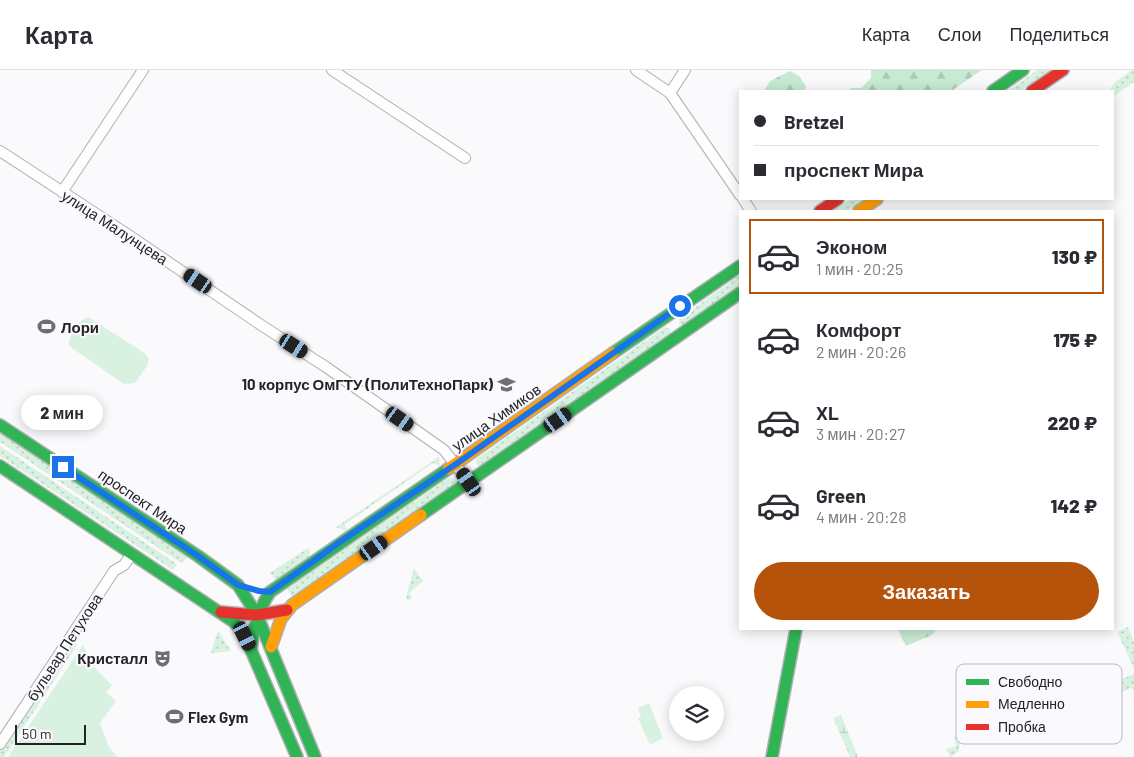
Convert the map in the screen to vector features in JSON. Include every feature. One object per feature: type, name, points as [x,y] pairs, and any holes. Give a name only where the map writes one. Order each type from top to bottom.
[{"type":"main road","points":[[994,90],[1023,70]]},
{"type":"main road","points":[[1033,90],[1063,70]]},
{"type":"main road","points":[[822,210],[836,200]]},
{"type":"main road","points":[[861,210],[876,200]]},
{"type":"main road","name":"улица Химиков","points":[[252,650],[253,632],[262,602],[260,591],[340,542],[456,464],[739,267]]},
{"type":"main road","points":[[271,647],[276,629],[287,610],[739,294]]},
{"type":"main road","points":[[666,316],[679,335]]},
{"type":"main road","name":"проспект Мира","points":[[0,425],[198,556],[238,585],[257,615],[315,757]]},
{"type":"main road","points":[[0,466],[221,612],[240,628],[252,650],[297,757]]},
{"type":"main road","points":[[238,585],[260,591]]},
{"type":"main road","points":[[221,612],[257,615],[287,610]]},
{"type":"main road","points":[[772,757],[796,630]]},
{"type":"street","points":[[62,192],[143,70]]},
{"type":"street","points":[[332,70],[465,158]]},
{"type":"street","points":[[636,70],[670,93],[739,194]]},
{"type":"street","points":[[670,93],[685,70]]},
{"type":"street","name":"улица Малунцева","points":[[0,152],[326,367],[444,450],[469,482]]},
{"type":"street","name":"бульвар Петухова","points":[[0,744],[114,571],[124,565],[132,554]]},
{"type":"green space","points":[[871,70],[982,70],[952,90],[849,90],[851,88],[861,88],[871,78]]},
{"type":"green space","points":[[1037,70],[1051,70],[1021,90],[1009,90]]},
{"type":"green space","points":[[1134,70],[1134,82],[1114,96],[1114,90],[1110,90],[1115,82]]},
{"type":"green space","points":[[790,71],[799,76],[806,86],[805,90],[765,90],[770,81]]},
{"type":"green space","points":[[850,200],[864,200],[850,210],[834,210]]},
{"type":"green space","points":[[739,276],[739,286],[683,325],[679,324],[680,318]]},
{"type":"green space","points":[[88,317],[146,354],[149,359],[147,366],[135,383],[124,384],[69,346],[74,329],[81,321]]},
{"type":"green space","points":[[665,327],[670,329],[670,335],[480,467],[476,463],[479,457]]},
{"type":"green space","points":[[0,431],[187,557],[181,563],[0,442]]},
{"type":"green space","points":[[0,446],[177,564],[173,570],[0,456]]},
{"type":"green space","points":[[439,457],[440,466],[433,463],[344,525],[348,530],[336,527]]},
{"type":"green space","points":[[450,477],[456,480],[456,483],[293,598],[287,589]]},
{"type":"green space","points":[[308,548],[310,551],[309,557],[275,580],[270,573]]},
{"type":"green space","points":[[414,568],[423,581],[409,593],[412,598],[409,601],[406,597]]},
{"type":"green space","points":[[1128,627],[1134,642],[1134,668],[1117,632]]},
{"type":"green space","points":[[218,630],[231,651],[211,653]]},
{"type":"green space","points":[[898,630],[936,630],[932,635],[906,646]]},
{"type":"green space","points":[[74,641],[77,645],[42,699],[37,696]]},
{"type":"green space","points":[[83,645],[87,653],[80,659],[88,671],[94,667],[112,685],[106,692],[116,701],[100,723],[108,745],[117,757],[8,757]]},
{"type":"green space","points":[[1134,674],[1134,691],[1131,688],[1122,692],[1122,679]]},
{"type":"green space","points":[[35,698],[41,701],[4,757],[0,757],[0,751]]},
{"type":"green space","points":[[649,703],[663,738],[650,745],[638,718],[641,717],[638,708]]},
{"type":"green space","points":[[841,715],[858,757],[850,757],[833,718]]},
{"type":"green space","points":[[956,736],[956,744],[960,744],[959,751],[951,757],[946,749],[956,746],[954,737]]},
{"type":"traffic: fast","points":[[994,90],[1023,70]]},
{"type":"traffic: fast","points":[[613,353],[739,267]]},
{"type":"traffic: fast","points":[[421,515],[739,294]]},
{"type":"traffic: fast","points":[[0,425],[198,556],[238,585],[257,615],[315,757]]},
{"type":"traffic: fast","points":[[0,466],[234,622],[240,628],[251,650],[297,757]]},
{"type":"traffic: fast","points":[[251,650],[257,620],[270,592],[448,469]]},
{"type":"traffic: fast","points":[[772,757],[796,630]]},
{"type":"traffic: slow","points":[[860,210],[876,200]]},
{"type":"traffic: slow","points":[[448,469],[613,353]]},
{"type":"traffic: slow","points":[[271,647],[281,619],[292,605],[421,515]]},
{"type":"traffic: jam","points":[[1033,90],[1063,70]]},
{"type":"traffic: jam","points":[[822,210],[836,200]]},
{"type":"traffic: jam","points":[[221,612],[257,615],[287,610]]},
{"type":"place","name":"Лори","points":[[47,327]]},
{"type":"place","name":"10 корпус ОмГТУ (ПолиТехноПарк)","points":[[507,384]]},
{"type":"place","name":"Кристалл","points":[[162,658]]},
{"type":"place","name":"Flex Gym","points":[[174,717]]},
{"type":"route","points":[[63,467],[198,556],[238,585],[270,592],[680,306]]}]
